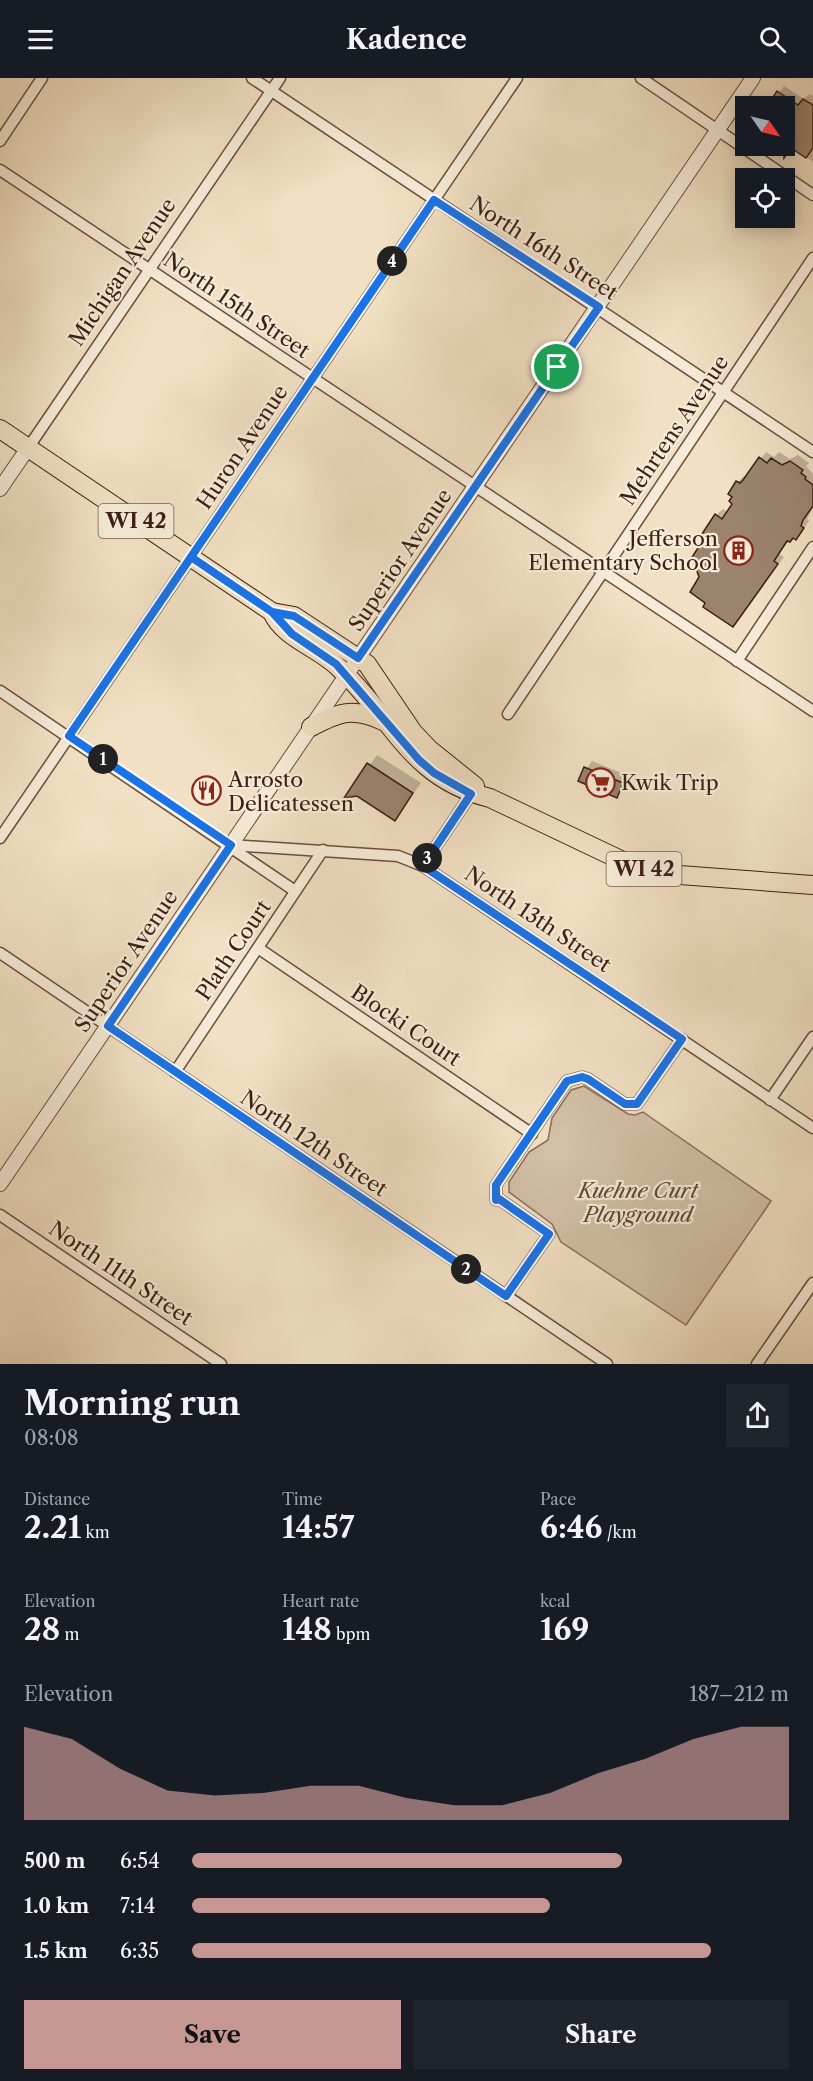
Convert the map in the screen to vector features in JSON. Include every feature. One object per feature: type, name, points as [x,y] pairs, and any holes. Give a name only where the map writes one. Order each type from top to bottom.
[{"type":"main road","name":"WI 42","points":[[0,429],[272,612],[292,634],[326,656],[347,675],[383,721],[434,773],[471,794],[490,798]]},
{"type":"main road","name":"WI 42","points":[[272,612],[294,616],[358,658],[379,680],[413,732],[429,749],[490,798],[646,870],[666,874],[813,885]]},
{"type":"main road","points":[[311,727],[348,712],[362,713],[383,721]]},
{"type":"street","points":[[0,141],[42,78]]},
{"type":"street","name":"North 16th Street","points":[[252,78],[599,307],[813,452]]},
{"type":"street","name":"Michigan Avenue","points":[[0,489],[280,78]]},
{"type":"street","name":"Huron Avenue","points":[[0,838],[517,78]]},
{"type":"street","points":[[641,78],[813,195]]},
{"type":"street","name":"Superior Avenue","points":[[0,1184],[753,78]]},
{"type":"street","name":"North 15th Street","points":[[0,170],[602,573],[813,711]]},
{"type":"street","name":"Mehrtens Avenue","points":[[508,714],[813,258]]},
{"type":"street","points":[[737,661],[813,547]]},
{"type":"street","points":[[0,691],[231,845],[295,891]]},
{"type":"street","points":[[423,866],[471,794]]},
{"type":"street","name":"North 13th Street","points":[[231,845],[398,856],[423,866],[813,1128]]},
{"type":"street","name":"Plath Court","points":[[175,1072],[323,850]]},
{"type":"street","name":"Blocki Court","points":[[258,948],[532,1134]]},
{"type":"street","name":"North 12th Street","points":[[0,953],[608,1364]]},
{"type":"street","points":[[771,1100],[813,1037]]},
{"type":"street","points":[[506,1296],[549,1234],[499,1199],[496,1200],[496,1185],[567,1081],[574,1078],[588,1079],[625,1104],[637,1104],[682,1039]]},
{"type":"street","name":"North 11th Street","points":[[0,1215],[221,1364]]},
{"type":"street","points":[[757,1364],[813,1283]]},
{"type":"green space","name":"Kuehne Curt Playground","points":[[584,1086],[628,1114],[635,1115],[643,1112],[771,1201],[686,1325],[561,1242],[552,1224],[509,1192],[509,1182],[529,1152],[548,1140],[552,1118],[571,1090]]},
{"type":"building","points":[[777,91],[784,96],[774,96]]},
{"type":"building","points":[[803,99],[813,105],[813,148],[806,158],[795,151],[795,103],[798,105]]},
{"type":"building","name":"Jefferson Elementary School","points":[[759,457],[767,463],[771,458],[782,465],[790,461],[803,470],[801,473],[806,477],[805,479],[813,485],[813,506],[803,520],[801,526],[804,528],[796,540],[793,538],[790,542],[787,541],[774,561],[778,564],[733,627],[703,607],[705,603],[690,592],[699,577],[692,557],[704,539],[700,537],[715,514],[722,519],[732,504],[729,501],[732,497],[728,494],[736,481],[740,483],[743,480]]},
{"type":"building","points":[[367,763],[413,793],[395,821],[357,796],[344,798]]},
{"type":"building","name":"Kwik Trip","points":[[584,767],[623,783],[617,798],[578,781]]},
{"type":"place","name":"Jefferson Elementary School","points":[[739,550]]},
{"type":"place","name":"Kwik Trip","points":[[600,782]]},
{"type":"place","name":"Arrosto Delicatessen","points":[[207,791]]},
{"type":"route","points":[[557,367],[358,658],[294,616],[272,612],[191,557],[69,736],[231,845],[108,1026],[506,1296],[549,1234],[499,1199],[496,1200],[496,1185],[567,1081],[582,1077],[625,1104],[637,1104],[682,1039],[423,866],[471,794],[449,783],[419,760],[336,664],[292,634],[274,617],[272,612],[204,566],[191,557],[434,200],[599,307],[557,367]]}]
